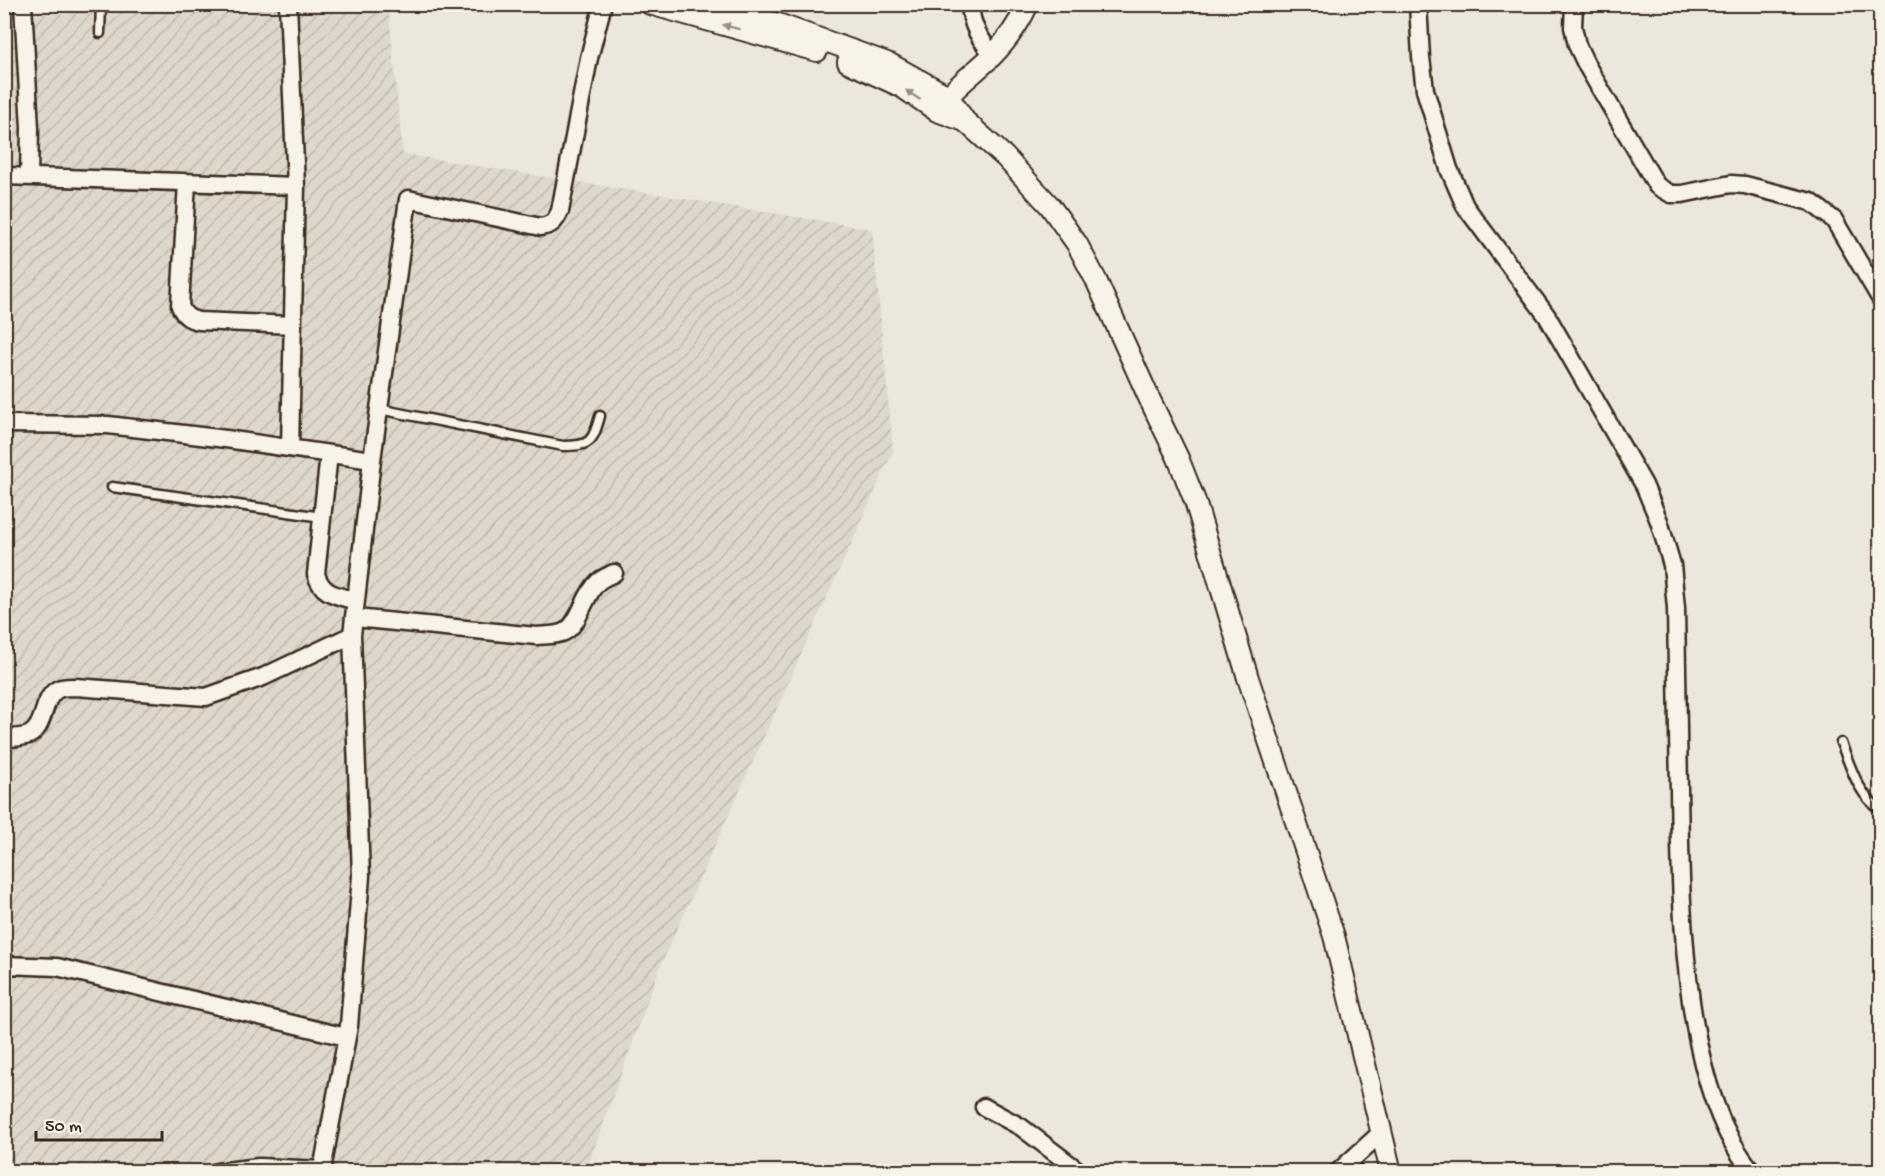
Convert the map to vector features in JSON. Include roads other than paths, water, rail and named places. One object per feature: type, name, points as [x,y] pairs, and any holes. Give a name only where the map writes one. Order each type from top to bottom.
[{"type":"street","points":[[23,4],[30,128],[29,176]]},
{"type":"street","points":[[288,4],[296,186],[290,448]]},
{"type":"street","points":[[217,1172],[260,1167],[322,1171],[349,1026],[361,876],[353,627],[372,460],[408,199],[541,227],[551,225],[555,221],[560,212],[589,58],[603,4]]},
{"type":"street","points":[[650,4],[842,59],[942,103]]},
{"type":"street","points":[[706,4],[778,24],[890,64],[965,121],[1005,157],[1050,206],[1077,244],[1096,280],[1178,458],[1195,501],[1248,678],[1334,936],[1391,1172]]},
{"type":"street","points":[[969,4],[975,32],[993,56]]},
{"type":"street","points":[[942,103],[993,56],[1018,24],[1028,4]]},
{"type":"street","points":[[1418,4],[1420,57],[1425,90],[1449,170],[1464,206],[1547,316],[1644,485],[1672,565],[1676,608],[1681,870],[1690,1001],[1701,1056],[1714,1099],[1727,1131],[1753,1172]]},
{"type":"street","points":[[1574,4],[1573,27],[1577,45],[1657,186],[1671,194],[1682,194],[1722,186],[1745,185],[1811,202],[1834,220],[1881,298]]},
{"type":"street","points":[[4,176],[296,186]]},
{"type":"street","points":[[187,182],[180,306],[183,313],[199,321],[292,325]]},
{"type":"street","points":[[4,424],[108,425],[372,460]]},
{"type":"street","points":[[329,454],[316,574],[324,590],[356,601]]},
{"type":"street","points":[[4,738],[28,736],[33,732],[48,700],[54,692],[61,688],[76,687],[206,697],[263,676],[353,627],[553,635],[564,632],[573,624],[590,590],[599,580],[614,573]]},
{"type":"street","points":[[4,965],[57,967],[346,1038]]},
{"type":"street","points":[[984,1107],[1021,1127],[1080,1172]]},
{"type":"street","points":[[1338,1172],[1382,1132]]},
{"type":"lane","points":[[100,4],[100,33]]},
{"type":"lane","points":[[379,409],[563,446],[582,446],[591,440],[600,416]]},
{"type":"lane","points":[[112,487],[322,517]]},
{"type":"lane","points":[[1841,743],[1861,790],[1869,802],[1881,809]]}]
